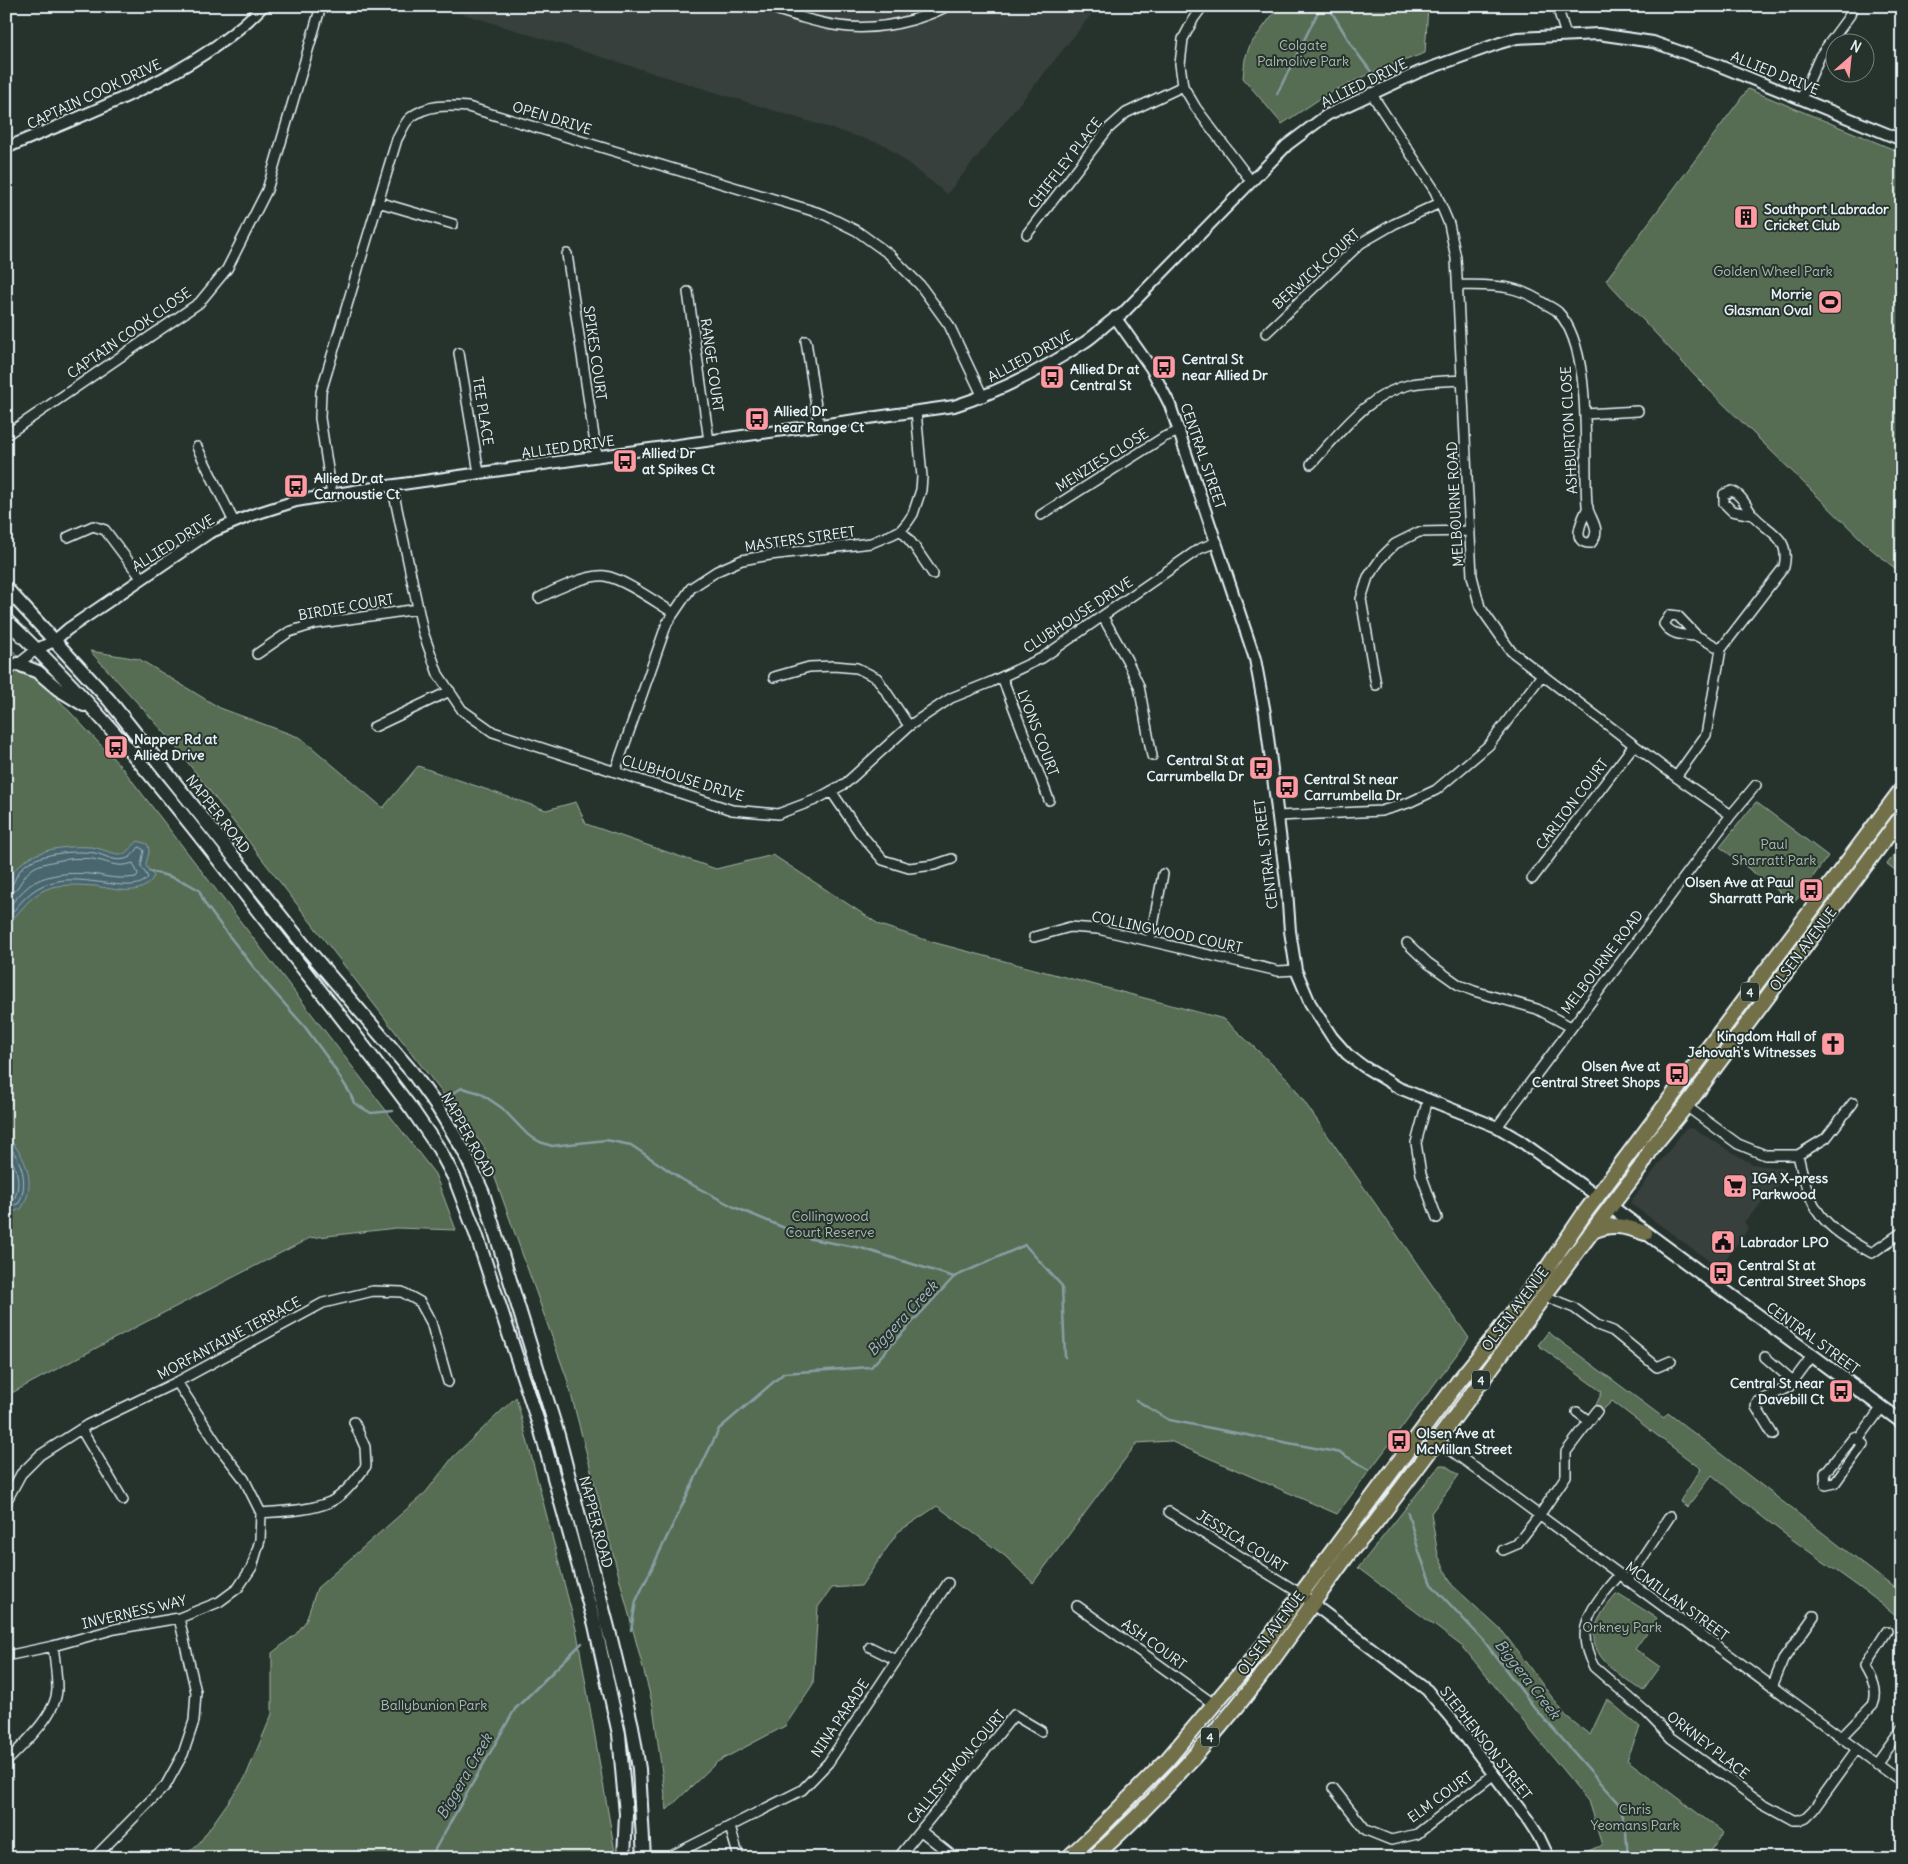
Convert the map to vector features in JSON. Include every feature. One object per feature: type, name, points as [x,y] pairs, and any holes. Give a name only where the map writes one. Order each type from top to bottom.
[{"type":"main road","name":"NAPPER ROAD","points":[[6,588],[126,720],[276,910],[423,1087],[464,1151],[483,1193],[558,1435],[611,1639],[632,1726],[639,1769],[644,1858]]},
{"type":"main road","name":"NAPPER ROAD","points":[[6,620],[37,649],[96,712],[185,816],[397,1090],[439,1149],[455,1179],[476,1234],[541,1431],[595,1625],[619,1734],[626,1814],[624,1858]]},
{"type":"main road","points":[[18,664],[38,672],[58,689],[96,712]]},
{"type":"main road","name":"OLSEN AVENUE","points":[[1068,1858],[1143,1785],[1215,1706],[1265,1644],[1300,1594],[1458,1382],[1542,1274],[1598,1196],[1902,789]]},
{"type":"main road","name":"OLSEN AVENUE","points":[[1093,1858],[1130,1824],[1196,1754],[1254,1684],[1350,1552],[1373,1525],[1640,1168],[1653,1146],[1686,1106],[1902,816]]},
{"type":"main road","points":[[1598,1196],[1610,1206]]},
{"type":"main road","name":"CENTRAL STREET","points":[[1610,1206],[1882,1407],[1900,1417]]},
{"type":"main road","points":[[1591,1232],[1606,1226],[1616,1225],[1645,1232]]},
{"type":"street","name":"CAPTAIN COOK DRIVE","points":[[6,148],[160,81],[210,50],[262,6]]},
{"type":"street","name":"CAPTAIN COOK CLOSE","points":[[6,435],[199,303],[227,270],[267,190],[320,6]]},
{"type":"street","points":[[766,6],[812,21],[848,28],[888,26],[937,12],[947,6]]},
{"type":"street","points":[[1203,6],[1183,39],[1180,64],[1183,86],[1196,108],[1251,181]]},
{"type":"street","points":[[1557,6],[1566,35]]},
{"type":"street","points":[[1801,99],[1820,56],[1850,15],[1852,6]]},
{"type":"street","name":"ALLIED DRIVE","points":[[37,649],[54,641],[68,629],[209,533],[234,522],[296,501],[392,485],[954,406],[983,397],[1055,361],[1088,341],[1115,317],[1122,314],[1287,146],[1327,115],[1419,72],[1517,38],[1598,34],[1653,42],[1715,64],[1902,140]]},
{"type":"street","name":"CHIFFLEY PLACE","points":[[1027,234],[1108,129],[1126,113],[1183,86]]},
{"type":"street","name":"MELBOURNE ROAD","points":[[1371,93],[1434,191],[1449,224],[1456,258],[1458,285],[1472,576],[1480,607],[1510,651],[1676,778],[1731,815]]},
{"type":"street","name":"OPEN DRIVE","points":[[332,495],[320,418],[321,392],[397,139],[408,119],[425,110],[446,104],[468,107],[823,214],[857,231],[889,254],[920,285],[949,325],[983,397]]},
{"type":"street","points":[[378,202],[453,224]]},
{"type":"street","name":"BERWICK COURT","points":[[1266,332],[1361,243],[1394,224],[1440,203]]},
{"type":"street","name":"SPIKES COURT","points":[[567,254],[597,456]]},
{"type":"street","name":"ASHBURTON CLOSE","points":[[1458,285],[1508,286],[1532,295],[1558,312],[1572,333],[1580,362],[1585,414],[1588,507]]},
{"type":"street","name":"RANGE COURT","points":[[688,292],[709,441]]},
{"type":"street","name":"CENTRAL STREET","points":[[1115,317],[1162,387],[1180,432],[1255,659],[1265,713],[1296,970],[1319,1020],[1348,1054],[1380,1078],[1399,1088],[1497,1127],[1598,1196]]},
{"type":"street","points":[[806,341],[819,426]]},
{"type":"street","name":"TEE PLACE","points":[[459,353],[479,473]]},
{"type":"street","points":[[1311,464],[1360,411],[1381,395],[1413,384],[1462,380]]},
{"type":"street","points":[[916,411],[922,477],[921,490],[913,514],[901,530],[933,574]]},
{"type":"street","points":[[1585,414],[1638,411]]},
{"type":"street","name":"MENZIES CLOSE","points":[[1041,515],[1164,437],[1180,432]]},
{"type":"street","points":[[197,447],[234,522]]},
{"type":"street","name":"CLUBHOUSE DRIVE","points":[[392,485],[423,632],[438,674],[462,710],[492,732],[732,810],[778,814],[815,800],[846,783],[909,726],[951,698],[1042,658],[1199,549],[1217,542]]},
{"type":"street","points":[[1676,778],[1706,735],[1721,649],[1784,567],[1785,551],[1778,536],[1753,515]]},
{"type":"street","points":[[68,537],[94,526],[105,530],[142,579]]},
{"type":"street","name":"MASTERS STREET","points":[[616,772],[667,623],[691,588],[717,571],[742,560],[871,543],[901,530]]},
{"type":"street","points":[[1376,685],[1361,600],[1368,577],[1382,557],[1395,544],[1419,532],[1470,530]]},
{"type":"street","points":[[539,598],[553,590],[583,580],[605,576],[622,582],[674,613]]},
{"type":"street","name":"BIRDIE COURT","points":[[257,654],[289,632],[314,624],[418,609]]},
{"type":"street","points":[[1103,617],[1139,686],[1152,756]]},
{"type":"street","points":[[1697,636],[1721,649]]},
{"type":"street","points":[[6,672],[37,649]]},
{"type":"street","points":[[774,677],[809,667],[834,666],[857,668],[877,678],[909,726]]},
{"type":"street","points":[[1278,816],[1381,811],[1408,803],[1436,790],[1489,745],[1542,675]]},
{"type":"street","name":"LYONS COURT","points":[[1002,677],[1049,800]]},
{"type":"street","points":[[374,727],[450,692]]},
{"type":"street","name":"CARLTON COURT","points":[[1532,879],[1634,745]]},
{"type":"street","name":"MELBOURNE ROAD","points":[[1497,1127],[1731,815],[1756,785]]},
{"type":"street","points":[[830,791],[859,832],[883,860],[909,868],[934,865],[952,859]]},
{"type":"street","points":[[1150,941],[1163,874]]},
{"type":"street","name":"COLLINGWOOD COURT","points":[[1034,936],[1070,926],[1150,941],[1278,970],[1296,970]]},
{"type":"street","points":[[1407,943],[1428,963],[1458,985],[1537,1009],[1571,1027]]},
{"type":"street","points":[[1428,1099],[1416,1143],[1421,1174],[1437,1218]]},
{"type":"street","points":[[1686,1106],[1738,1144],[1765,1155],[1798,1155],[1826,1138],[1853,1103]]},
{"type":"street","points":[[1798,1155],[1814,1206],[1825,1222],[1845,1238],[1872,1253],[1901,1233]]},
{"type":"street","name":"MORFANTAINE TERRACE","points":[[6,1507],[21,1474],[40,1455],[81,1429],[177,1382],[324,1303],[373,1291],[402,1292],[420,1302],[431,1322],[448,1382]]},
{"type":"street","points":[[1544,1296],[1574,1308],[1597,1325],[1613,1331],[1658,1367],[1671,1361]]},
{"type":"street","points":[[1773,1434],[1756,1407],[1757,1402],[1780,1392],[1794,1382],[1812,1356]]},
{"type":"street","points":[[1765,1357],[1794,1382]]},
{"type":"street","name":"INVERNESS WAY","points":[[6,1656],[53,1646],[115,1629],[179,1618],[219,1602],[238,1588],[252,1567],[260,1540],[261,1513],[244,1479],[219,1447],[177,1382]]},
{"type":"street","points":[[1858,1440],[1882,1407]]},
{"type":"street","points":[[1503,1550],[1517,1544],[1539,1516],[1566,1476],[1566,1452],[1597,1411]]},
{"type":"street","points":[[1577,1412],[1589,1421]]},
{"type":"street","points":[[261,1513],[298,1510],[332,1501],[352,1485],[366,1466],[364,1447],[354,1422]]},
{"type":"street","points":[[81,1429],[123,1500]]},
{"type":"street","points":[[1854,1437],[1858,1440],[1863,1444],[1841,1476],[1835,1483],[1826,1485],[1825,1472],[1854,1437]]},
{"type":"street","name":"MCMILLAN STREET","points":[[1437,1440],[1902,1782]]},
{"type":"street","name":"JESSICA COURT","points":[[1169,1512],[1313,1604]]},
{"type":"street","points":[[1623,1578],[1670,1516]]},
{"type":"street","name":"ORKNEY PLACE","points":[[1623,1578],[1598,1601],[1588,1618],[1585,1644],[1588,1657],[1603,1677],[1646,1712],[1671,1738],[1740,1788],[1777,1812],[1788,1818],[1799,1820],[1806,1817],[1813,1810],[1857,1749]]},
{"type":"street","name":"NINA PARADE","points":[[666,1858],[802,1790],[828,1763],[948,1583]]},
{"type":"street","name":"STEPHENSON STREET","points":[[1313,1604],[1427,1690],[1454,1722],[1528,1820],[1549,1858]]},
{"type":"street","name":"ASH COURT","points":[[1077,1606],[1215,1706]]},
{"type":"street","points":[[1772,1687],[1783,1660],[1814,1616]]},
{"type":"street","points":[[94,1858],[166,1785],[186,1746],[194,1721],[196,1692],[179,1618]]},
{"type":"street","points":[[1841,1738],[1873,1705],[1876,1698],[1875,1686],[1865,1666],[1887,1631]]},
{"type":"street","points":[[6,1762],[38,1729],[50,1710],[57,1691],[53,1646]]},
{"type":"street","points":[[870,1647],[896,1660]]},
{"type":"street","name":"CALLISTEMON COURT","points":[[898,1858],[1014,1715],[1041,1730]]},
{"type":"street","points":[[1876,1764],[1902,1728]]},
{"type":"street","name":"ELM COURT","points":[[1333,1788],[1366,1830],[1391,1840],[1417,1834],[1493,1774]]},
{"type":"street","points":[[730,1827],[739,1858]]},
{"type":"street","points":[[921,1831],[955,1858]]},
{"type":"street","points":[[1898,1858],[1902,1853]]},
{"type":"shaded area","points":[[438,6],[1098,6],[947,194],[885,145]]},
{"type":"shaded area","points":[[1692,1128],[1752,1164],[1786,1169],[1787,1177],[1744,1222],[1749,1228],[1719,1268],[1630,1203],[1685,1129]]},
{"type":"green space","name":"Colgate Palmolive Park","points":[[1279,6],[1428,6],[1425,53],[1376,71],[1327,94],[1282,124],[1243,78],[1245,59],[1250,45]]},
{"type":"green space","name":"Golden Wheel Park","points":[[1748,89],[1902,153],[1902,574],[1870,548],[1697,378],[1606,280]]},
{"type":"green space","points":[[6,643],[123,769],[435,1174],[456,1230],[396,1228],[310,1238],[6,1396]]},
{"type":"green space","name":"Collingwood Court Reserve","points":[[90,651],[139,659],[220,708],[301,738],[383,808],[418,766],[546,810],[576,802],[586,824],[716,869],[773,855],[880,925],[932,942],[1224,1019],[1289,1080],[1469,1338],[1337,1514],[1170,1441],[1137,1443],[1033,1583],[1005,1556],[937,1506],[898,1532],[861,1586],[832,1588],[818,1607],[813,1684],[785,1726],[717,1762],[667,1810],[653,1706],[567,1379],[484,1147],[165,733]]},
{"type":"green space","name":"Paul Sharratt Park","points":[[1756,802],[1828,856],[1794,903],[1720,847]]},
{"type":"green space","points":[[1895,854],[1902,859],[1902,875],[1887,864]]},
{"type":"green space","points":[[1548,1332],[1664,1418],[1668,1413],[1902,1594],[1902,1620],[1765,1519],[1712,1475],[1687,1507],[1680,1501],[1701,1469],[1612,1401],[1603,1410],[1596,1405],[1602,1392],[1538,1345]]},
{"type":"green space","name":"Ballybunion Park","points":[[516,1397],[577,1633],[616,1858],[182,1858],[200,1842],[245,1778],[272,1714],[272,1653],[296,1634],[306,1621],[317,1588],[426,1492],[453,1457]]},
{"type":"green space","name":"Chris Yeomans Park","points":[[1440,1465],[1445,1465],[1459,1475],[1431,1513],[1438,1555],[1452,1585],[1503,1632],[1566,1716],[1590,1735],[1607,1699],[1640,1727],[1627,1760],[1724,1833],[1706,1858],[1572,1858],[1602,1845],[1588,1801],[1463,1647],[1358,1568]]},
{"type":"green space","name":"Orkney Park","points":[[1619,1594],[1657,1618],[1635,1649],[1660,1667],[1643,1691],[1604,1661],[1594,1641],[1595,1630],[1600,1617],[1605,1608]]},
{"type":"water","points":[[138,841],[147,844],[149,853],[146,866],[154,876],[143,887],[136,890],[119,890],[84,885],[52,887],[32,898],[6,927],[6,885],[20,864],[41,852],[66,847],[91,847],[124,854]]},
{"type":"water","points":[[6,1136],[24,1161],[29,1180],[29,1190],[21,1209],[6,1214]]},
{"type":"waterway","points":[[1277,94],[1321,6]]},
{"type":"waterway","points":[[1328,6],[1354,49],[1375,77]]},
{"type":"waterway","points":[[1896,862],[1902,866]]},
{"type":"waterway","points":[[149,871],[187,883],[199,890],[205,904],[226,932],[267,984],[305,1027],[329,1060],[350,1093],[354,1103],[371,1113],[393,1111]]},
{"type":"waterway","points":[[453,1093],[462,1088],[480,1093],[502,1108],[528,1135],[540,1142],[552,1146],[606,1140],[631,1145],[683,1180],[734,1207],[811,1239],[861,1248],[954,1277]]},
{"type":"waterway","name":"Biggera Creek","points":[[631,1630],[636,1601],[719,1429],[784,1373],[871,1367],[954,1277],[1025,1245],[1062,1286],[1065,1357]]},
{"type":"waterway","name":"Biggera Creek","points":[[1136,1400],[1169,1420],[1341,1453],[1369,1470]]},
{"type":"waterway","name":"Biggera Creek","points":[[1408,1513],[1419,1552],[1431,1584],[1484,1641],[1534,1707],[1618,1802],[1626,1832],[1628,1858]]},
{"type":"waterway","name":"Biggera Creek","points":[[430,1858],[515,1709],[582,1643]]},
{"type":"place","name":"Southport Labrador Cricket Club","points":[[1746,217]]},
{"type":"place","name":"Morrie Glasman Oval","points":[[1830,302]]},
{"type":"place","name":"Central St near Allied Dr","points":[[1164,367]]},
{"type":"place","name":"Allied Dr at Central St","points":[[1052,377]]},
{"type":"place","name":"Allied Dr near Range Ct","points":[[757,419]]},
{"type":"place","name":"Allied Dr at Spikes Ct","points":[[625,461]]},
{"type":"place","name":"Allied Dr at Carnoustie Ct","points":[[296,486]]},
{"type":"place","name":"Napper Rd at Allied Drive","points":[[116,747]]},
{"type":"place","name":"Central St at Carrumbella Dr","points":[[1261,768]]},
{"type":"place","name":"Central St near Carrumbella Dr","points":[[1287,787]]},
{"type":"place","name":"Olsen Ave at Paul Sharratt Park","points":[[1811,890]]},
{"type":"place","name":"Kingdom Hall of Jehovah's Witnesses","points":[[1833,1044]]},
{"type":"place","name":"Olsen Ave at Central Street Shops","points":[[1677,1074]]},
{"type":"place","name":"IGA X-press Parkwood","points":[[1735,1186]]},
{"type":"place","name":"Labrador LPO","points":[[1723,1242]]},
{"type":"place","name":"Central St at Central Street Shops","points":[[1721,1273]]},
{"type":"place","name":"Central St near Davebill Ct","points":[[1841,1391]]},
{"type":"place","name":"Olsen Ave at McMillan Street","points":[[1399,1441]]}]
